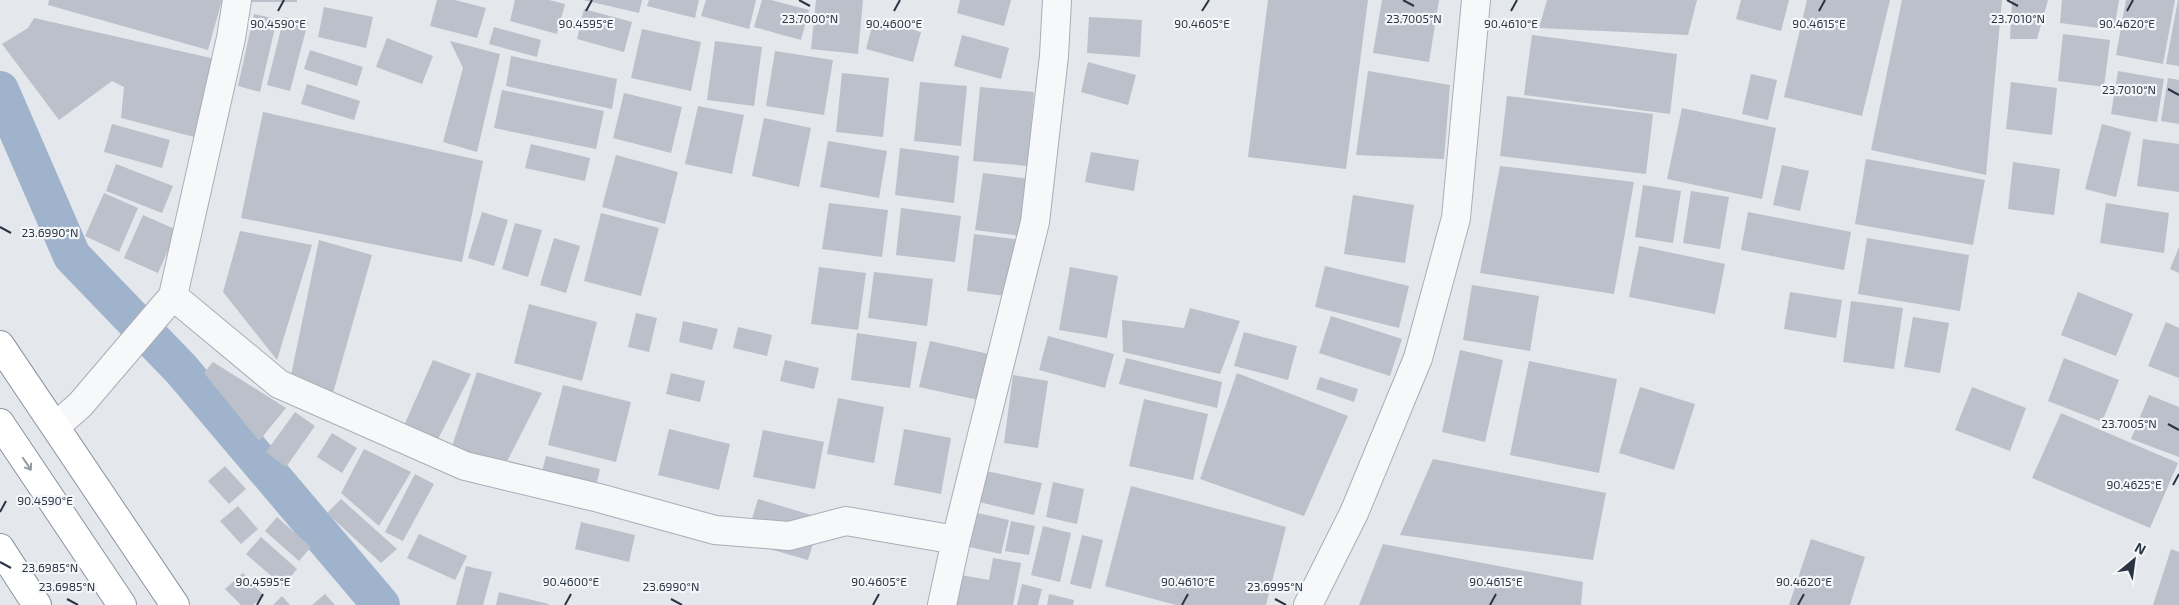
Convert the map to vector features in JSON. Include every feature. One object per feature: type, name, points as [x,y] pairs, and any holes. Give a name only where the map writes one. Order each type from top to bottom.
[{"type":"highway","points":[[0,345],[174,605]]},
{"type":"highway","points":[[0,423],[122,605]]},
{"type":"highway","points":[[0,548],[37,605]]},
{"type":"street","points":[[56,426],[80,405],[172,297],[231,38],[237,0]]},
{"type":"street","points":[[942,605],[956,540],[1034,222],[1054,56],[1057,0]]},
{"type":"street","points":[[1308,605],[1354,513],[1418,358],[1456,218],[1476,0]]},
{"type":"street","points":[[172,297],[279,384],[465,466],[599,498],[716,530],[790,536],[846,521],[956,540]]},
{"type":"building","points":[[49,0],[222,0],[208,50],[48,5]]},
{"type":"building","points":[[249,0],[297,0],[297,2],[248,2]]},
{"type":"building","points":[[437,0],[455,0],[486,8],[477,38],[430,26]]},
{"type":"building","points":[[515,0],[549,0],[565,4],[557,34],[510,21]]},
{"type":"building","points":[[583,0],[642,0],[639,13]]},
{"type":"building","points":[[649,0],[699,0],[695,18],[647,6]]},
{"type":"building","points":[[706,0],[756,0],[749,29],[701,16]]},
{"type":"building","points":[[762,0],[771,0],[809,10],[801,40],[754,27]]},
{"type":"building","points":[[816,0],[863,0],[858,54],[811,49]]},
{"type":"building","points":[[960,0],[1011,0],[1004,26],[957,13]]},
{"type":"building","points":[[1268,0],[1368,0],[1346,169],[1248,157]]},
{"type":"building","points":[[1382,0],[1439,0],[1429,62],[1373,53]]},
{"type":"building","points":[[1547,0],[1697,0],[1688,35],[1539,28]]},
{"type":"building","points":[[1741,0],[1789,0],[1781,31],[1736,19]]},
{"type":"building","points":[[1807,0],[1890,0],[1862,116],[1784,97]]},
{"type":"building","points":[[1902,0],[2002,0],[1986,175],[1871,150]]},
{"type":"building","points":[[2012,0],[2048,0],[2037,39],[2010,39]]},
{"type":"building","points":[[2062,0],[2119,0],[2114,30],[2060,23]]},
{"type":"building","points":[[2126,0],[2175,0],[2163,64],[2116,55]]},
{"type":"building","points":[[2179,0],[2179,66],[2166,64]]},
{"type":"building","points":[[324,7],[373,17],[366,48],[318,37]]},
{"type":"building","points":[[584,9],[632,22],[624,52],[577,39]]},
{"type":"building","points":[[254,14],[277,19],[260,92],[238,86]]},
{"type":"building","points":[[284,17],[308,22],[290,91],[267,85]]},
{"type":"building","points":[[1089,17],[1142,20],[1140,57],[1087,53]]},
{"type":"building","points":[[34,18],[224,61],[206,140],[121,118],[124,87],[112,81],[59,120],[2,44],[28,28]]},
{"type":"building","points":[[874,19],[921,32],[913,62],[866,49]]},
{"type":"building","points":[[494,27],[541,40],[537,57],[489,44]]},
{"type":"building","points":[[642,29],[701,42],[691,91],[631,78]]},
{"type":"building","points":[[2063,34],[2110,40],[2104,87],[2058,81]]},
{"type":"building","points":[[962,35],[1009,48],[1001,79],[954,66]]},
{"type":"building","points":[[1532,35],[1677,54],[1670,114],[1524,95]]},
{"type":"building","points":[[387,38],[433,56],[422,84],[376,67]]},
{"type":"building","points":[[450,41],[500,54],[477,152],[443,142],[463,68]]},
{"type":"building","points":[[715,41],[762,47],[754,106],[707,100]]},
{"type":"building","points":[[310,50],[363,67],[357,86],[304,69]]},
{"type":"building","points":[[775,51],[833,60],[824,115],[766,106]]},
{"type":"building","points":[[511,56],[617,79],[612,109],[506,86]]},
{"type":"building","points":[[1088,62],[1136,75],[1128,105],[1081,92]]},
{"type":"building","points":[[1368,71],[1450,85],[1444,159],[1356,155]]},
{"type":"building","points":[[2118,71],[2164,79],[2157,122],[2111,114]]},
{"type":"building","points":[[842,73],[889,78],[883,137],[836,132]]},
{"type":"building","points":[[1751,74],[1777,80],[1768,120],[1742,114]]},
{"type":"building","points":[[2168,78],[2179,80],[2179,124],[2161,121]]},
{"type":"building","points":[[920,82],[967,86],[961,146],[914,141]]},
{"type":"building","points":[[2011,82],[2057,88],[2052,135],[2006,129]]},
{"type":"building","points":[[307,84],[360,101],[354,120],[301,104]]},
{"type":"building","points":[[980,87],[1034,92],[1028,166],[973,161]]},
{"type":"building","points":[[502,90],[604,111],[596,149],[494,128]]},
{"type":"building","points":[[624,93],[682,107],[671,153],[613,138]]},
{"type":"building","points":[[1507,96],[1653,114],[1646,174],[1500,156]]},
{"type":"building","points":[[698,106],[744,115],[732,174],[685,164]]},
{"type":"building","points":[[1682,108],[1776,128],[1762,199],[1667,179]]},
{"type":"building","points":[[263,112],[483,161],[462,262],[241,218]]},
{"type":"building","points":[[764,118],[811,128],[799,187],[752,176]]},
{"type":"building","points":[[112,124],[170,140],[162,168],[104,152]]},
{"type":"building","points":[[2102,124],[2131,132],[2116,197],[2085,189]]},
{"type":"building","points":[[2143,139],[2179,144],[2179,192],[2137,186]]},
{"type":"building","points":[[828,141],[887,151],[879,198],[820,187]]},
{"type":"building","points":[[531,144],[590,158],[585,181],[525,168]]},
{"type":"building","points":[[900,148],[959,156],[954,203],[895,195]]},
{"type":"building","points":[[1091,152],[1139,160],[1134,191],[1085,182]]},
{"type":"building","points":[[616,155],[678,172],[665,224],[602,207]]},
{"type":"building","points":[[1866,159],[1985,180],[1973,245],[1855,224]]},
{"type":"building","points":[[2013,162],[2060,169],[2054,215],[2008,209]]},
{"type":"building","points":[[116,164],[173,186],[162,213],[106,191]]},
{"type":"building","points":[[1782,165],[1809,171],[1800,211],[1773,205]]},
{"type":"building","points":[[1500,166],[1634,182],[1614,294],[1480,273]]},
{"type":"building","points":[[983,173],[1030,179],[1022,236],[975,230]]},
{"type":"building","points":[[1643,185],[1681,191],[1673,243],[1635,237]]},
{"type":"building","points":[[1691,191],[1729,197],[1720,249],[1683,243]]},
{"type":"building","points":[[104,193],[138,208],[119,252],[85,236]]},
{"type":"building","points":[[1353,195],[1414,205],[1405,263],[1344,254]]},
{"type":"building","points":[[829,203],[888,210],[882,257],[822,249]]},
{"type":"building","points":[[2106,203],[2169,213],[2164,253],[2100,243]]},
{"type":"building","points":[[901,208],[961,216],[955,262],[896,255]]},
{"type":"building","points":[[482,212],[508,220],[494,266],[468,258]]},
{"type":"building","points":[[1748,212],[1851,232],[1844,270],[1741,250]]},
{"type":"building","points":[[601,213],[659,228],[641,296],[584,281]]},
{"type":"building","points":[[143,215],[177,230],[158,273],[124,258]]},
{"type":"building","points":[[515,223],[542,230],[528,277],[502,269]]},
{"type":"building","points":[[240,231],[312,245],[277,360],[223,292]]},
{"type":"building","points":[[974,234],[1021,240],[1014,297],[967,291]]},
{"type":"building","points":[[554,238],[580,246],[566,293],[540,285]]},
{"type":"building","points":[[1867,238],[1969,255],[1960,311],[1858,294]]},
{"type":"building","points":[[319,240],[372,255],[333,393],[290,380]]},
{"type":"building","points":[[1639,246],[1725,264],[1715,314],[1629,297]]},
{"type":"building","points":[[2179,247],[2179,273],[2170,269]]},
{"type":"building","points":[[1325,266],[1409,286],[1399,328],[1315,307]]},
{"type":"building","points":[[819,267],[866,273],[858,330],[811,324]]},
{"type":"building","points":[[1070,267],[1118,276],[1107,338],[1059,330]]},
{"type":"building","points":[[874,272],[933,279],[927,326],[868,318]]},
{"type":"building","points":[[1472,285],[1539,296],[1530,351],[1463,340]]},
{"type":"building","points":[[1790,292],[1842,300],[1836,338],[1784,329]]},
{"type":"building","points":[[2078,292],[2133,314],[2116,356],[2061,335]]},
{"type":"building","points":[[1851,301],[1903,308],[1894,369],[1843,362]]},
{"type":"building","points":[[529,304],[597,322],[582,381],[514,363]]},
{"type":"building","points":[[1190,308],[1240,321],[1220,374],[1123,352],[1122,320],[1184,328]]},
{"type":"building","points":[[636,313],[657,318],[649,352],[628,347]]},
{"type":"building","points":[[1331,316],[1402,339],[1390,376],[1319,353]]},
{"type":"building","points":[[1913,317],[1949,323],[1940,373],[1904,367]]},
{"type":"building","points":[[683,321],[718,329],[712,350],[679,342]]},
{"type":"building","points":[[2166,322],[2179,328],[2179,378],[2148,366]]},
{"type":"building","points":[[738,327],[772,335],[767,356],[733,348]]},
{"type":"building","points":[[1244,332],[1297,346],[1288,380],[1234,366]]},
{"type":"building","points":[[857,333],[917,342],[910,388],[851,380]]},
{"type":"building","points":[[1048,336],[1114,354],[1105,388],[1039,370]]},
{"type":"building","points":[[930,341],[989,354],[978,400],[919,387]]},
{"type":"building","points":[[1460,350],[1503,360],[1485,442],[1442,432]]},
{"type":"building","points":[[1126,358],[1222,382],[1217,408],[1119,384]]},
{"type":"building","points":[[2064,358],[2119,380],[2102,422],[2048,401]]},
{"type":"building","points":[[433,360],[471,374],[430,455],[398,439]]},
{"type":"building","points":[[785,360],[819,368],[814,389],[780,381]]},
{"type":"building","points":[[1529,361],[1617,379],[1599,473],[1510,455]]},
{"type":"building","points":[[213,362],[286,408],[259,441],[204,373]]},
{"type":"building","points":[[477,372],[542,393],[498,479],[448,458]]},
{"type":"building","points":[[671,373],[705,381],[700,402],[666,394]]},
{"type":"building","points":[[1237,373],[1348,416],[1304,516],[1200,479]]},
{"type":"building","points":[[1013,375],[1048,381],[1038,448],[1004,443]]},
{"type":"building","points":[[1320,377],[1358,389],[1354,402],[1316,389]]},
{"type":"building","points":[[563,385],[631,402],[616,462],[548,445]]},
{"type":"building","points":[[1640,387],[1695,404],[1674,470],[1619,453]]},
{"type":"building","points":[[1972,387],[2026,408],[2010,451],[1955,430]]},
{"type":"building","points":[[2149,395],[2179,407],[2179,457],[2131,439]]},
{"type":"building","points":[[838,398],[884,407],[874,463],[827,454]]},
{"type":"building","points":[[1144,399],[1208,414],[1193,480],[1129,466]]},
{"type":"building","points":[[295,412],[315,426],[286,467],[266,452]]},
{"type":"building","points":[[2061,413],[2178,463],[2150,528],[2032,478]]},
{"type":"building","points":[[669,429],[730,444],[719,490],[658,475]]},
{"type":"building","points":[[904,429],[951,438],[941,494],[894,485]]},
{"type":"building","points":[[763,430],[824,442],[815,489],[753,477]]},
{"type":"building","points":[[332,433],[357,448],[342,473],[317,457]]},
{"type":"building","points":[[364,449],[411,472],[379,526],[341,493]]},
{"type":"building","points":[[546,456],[600,469],[594,495],[539,483]]},
{"type":"building","points":[[1433,459],[1606,493],[1593,560],[1400,535]]},
{"type":"building","points":[[225,466],[246,489],[229,504],[208,481]]},
{"type":"building","points":[[986,471],[1042,483],[1034,515],[979,502]]},
{"type":"building","points":[[415,474],[434,484],[403,541],[385,532]]},
{"type":"building","points":[[1053,482],[1084,489],[1077,524],[1046,517]]},
{"type":"building","points":[[1131,486],[1286,527],[1266,605],[1176,605],[1105,586]]},
{"type":"building","points":[[341,499],[397,549],[381,563],[327,513]]},
{"type":"building","points":[[758,499],[821,518],[808,560],[745,542]]},
{"type":"building","points":[[238,506],[258,529],[241,544],[220,521]]},
{"type":"building","points":[[973,512],[1009,520],[1001,554],[965,546]]},
{"type":"building","points":[[277,517],[311,547],[299,561],[265,531]]},
{"type":"building","points":[[1011,521],[1035,526],[1029,555],[1005,551]]},
{"type":"building","points":[[581,522],[635,535],[629,562],[575,549]]},
{"type":"building","points":[[1043,526],[1071,533],[1060,582],[1031,575]]},
{"type":"building","points":[[419,534],[467,556],[455,580],[407,558]]},
{"type":"building","points":[[1082,535],[1103,540],[1091,589],[1070,584]]},
{"type":"building","points":[[261,537],[297,569],[283,586],[246,554]]},
{"type":"building","points":[[1811,539],[1865,557],[1850,605],[1789,605]]},
{"type":"building","points":[[1383,544],[1583,582],[1581,605],[1359,605]]},
{"type":"building","points":[[2171,549],[2179,552],[2179,605],[2153,605]]},
{"type":"building","points":[[993,558],[1021,563],[1013,605],[956,605],[961,575],[989,580]]},
{"type":"building","points":[[466,566],[492,572],[483,605],[456,605]]},
{"type":"building","points":[[243,573],[264,596],[253,605],[241,605],[225,589]]},
{"type":"building","points":[[1022,584],[1042,589],[1038,605],[1017,605]]},
{"type":"building","points":[[499,592],[549,604],[549,605],[496,605]]},
{"type":"building","points":[[325,594],[335,605],[312,605]]},
{"type":"building","points":[[1049,594],[1074,600],[1073,605],[1047,605]]},
{"type":"building","points":[[282,596],[290,605],[273,605]]},
{"type":"waterway","points":[[0,90],[72,256],[181,369],[381,605]]}]
